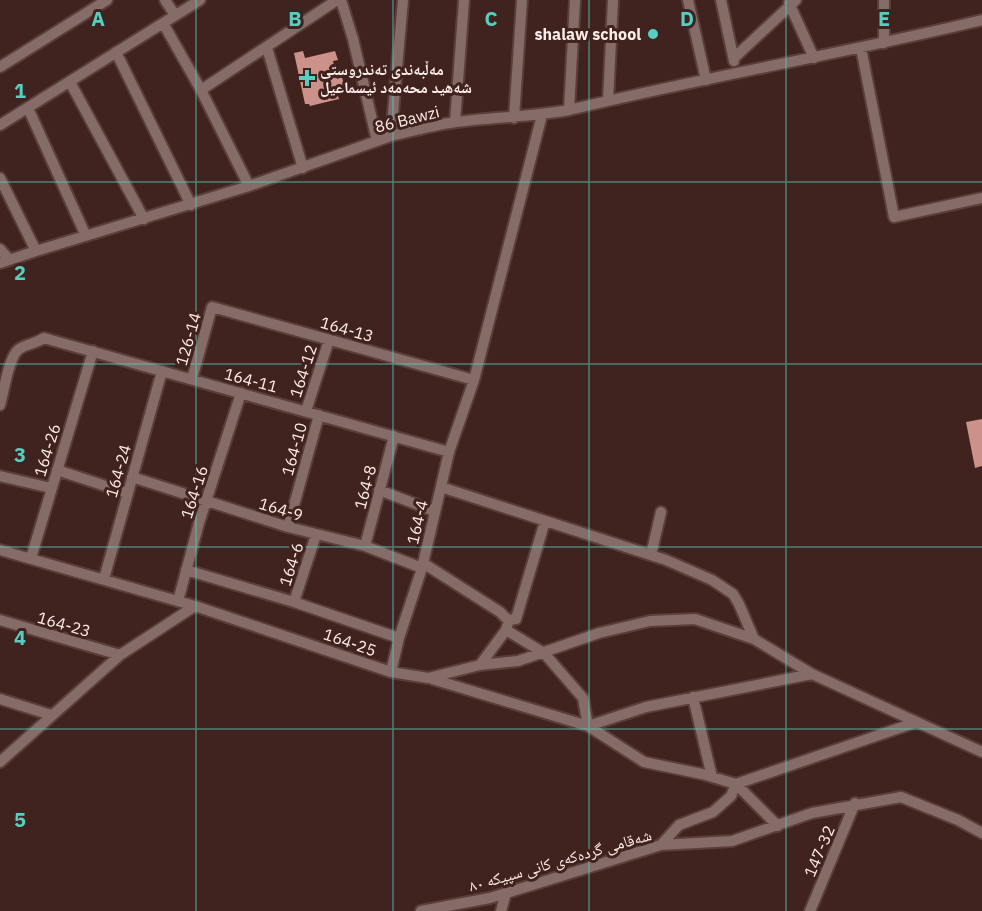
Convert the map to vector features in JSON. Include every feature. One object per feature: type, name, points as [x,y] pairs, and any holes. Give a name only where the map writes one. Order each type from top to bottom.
[{"type":"street","points":[[0,67],[106,0]]},
{"type":"street","points":[[165,0],[175,15]]},
{"type":"street","points":[[0,126],[200,0]]},
{"type":"street","points":[[201,90],[339,0],[353,39],[377,141]]},
{"type":"street","points":[[391,136],[403,0]]},
{"type":"street","points":[[455,122],[464,0]]},
{"type":"street","points":[[514,118],[522,0]]},
{"type":"street","points":[[568,110],[575,0]]},
{"type":"street","points":[[608,101],[613,0]]},
{"type":"street","points":[[688,0],[706,80]]},
{"type":"street","points":[[721,0],[737,73]]},
{"type":"street","points":[[882,1],[884,43]]},
{"type":"street","points":[[734,58],[792,2],[814,58]]},
{"type":"street","name":"86 Bawzi","points":[[5,261],[249,186],[391,136],[455,122],[514,118],[568,110],[982,20]]},
{"type":"street","points":[[163,23],[201,90],[249,186]]},
{"type":"street","points":[[267,48],[303,168]]},
{"type":"street","points":[[861,48],[894,217],[982,198]]},
{"type":"street","points":[[116,52],[191,204]]},
{"type":"street","points":[[70,82],[144,219]]},
{"type":"street","points":[[28,108],[86,236]]},
{"type":"street","name":"164-4","points":[[391,672],[422,565],[449,452],[474,380],[542,115]]},
{"type":"street","points":[[0,178],[36,251]]},
{"type":"street","points":[[0,249],[5,261]]},
{"type":"street","name":"164-13","points":[[212,307],[474,380]]},
{"type":"street","name":"126-14","points":[[192,379],[212,307]]},
{"type":"street","name":"164-11","points":[[0,405],[15,354],[23,347],[34,345],[44,338],[449,452]]},
{"type":"street","name":"164-12","points":[[306,411],[328,340]]},
{"type":"street","name":"164-26","points":[[31,558],[93,351]]},
{"type":"street","name":"164-24","points":[[104,579],[162,371]]},
{"type":"street","name":"164-16","points":[[178,601],[206,501],[241,393]]},
{"type":"street","name":"164-10","points":[[288,527],[319,415]]},
{"type":"street","name":"164-8","points":[[365,546],[394,436]]},
{"type":"street","points":[[57,470],[127,493]]},
{"type":"street","points":[[0,476],[51,488]]},
{"type":"street","name":"164-9","points":[[132,477],[288,527],[365,546],[422,565],[500,612],[507,625],[544,652],[583,698],[588,726]]},
{"type":"street","points":[[441,487],[651,555],[697,573],[733,594],[754,639],[812,674],[982,752]]},
{"type":"street","points":[[379,490],[434,511]]},
{"type":"street","points":[[651,555],[661,512]]},
{"type":"street","points":[[480,665],[507,625],[516,619],[545,521]]},
{"type":"street","name":"164-6","points":[[294,602],[316,535]]},
{"type":"street","name":"164-25","points":[[1,554],[31,558],[195,606],[391,672],[429,678],[480,665],[518,661],[599,633],[650,621],[695,619],[754,639]]},
{"type":"street","points":[[186,570],[294,602],[399,638]]},
{"type":"street","points":[[0,762],[120,655],[195,606]]},
{"type":"street","name":"164-23","points":[[0,620],[120,655]]},
{"type":"street","points":[[588,726],[646,707],[812,674]]},
{"type":"street","points":[[429,678],[588,726],[644,762],[736,784],[778,826]]},
{"type":"street","points":[[693,697],[712,777]]},
{"type":"street","points":[[0,699],[51,715]]},
{"type":"street","points":[[661,845],[679,825],[713,812],[731,796],[736,784],[917,722]]},
{"type":"street","name":"شەقامی گردەکەی کانی سپیکە ٨٠","points":[[422,911],[490,898],[661,845],[732,841],[812,813],[901,796],[958,820],[982,833]]},
{"type":"street","name":"147-32","points":[[810,911],[855,803]]},
{"type":"street","points":[[501,911],[506,893]]},
{"type":"building","name":"مەڵبەندی تەندروستی شەهید محەمەد ئیسماعیل","points":[[303,51],[305,58],[335,51],[338,60],[333,61],[337,79],[342,77],[349,93],[338,96],[339,99],[310,106],[305,104],[294,53]]},
{"type":"building","points":[[982,419],[982,466],[975,468],[966,422]]},
{"type":"place","name":"shalaw school","points":[[653,34]]},
{"type":"place","name":"مەڵبەندی تەندروستی شەهید محەمەد ئیسماعیل","points":[[307,78]]}]
